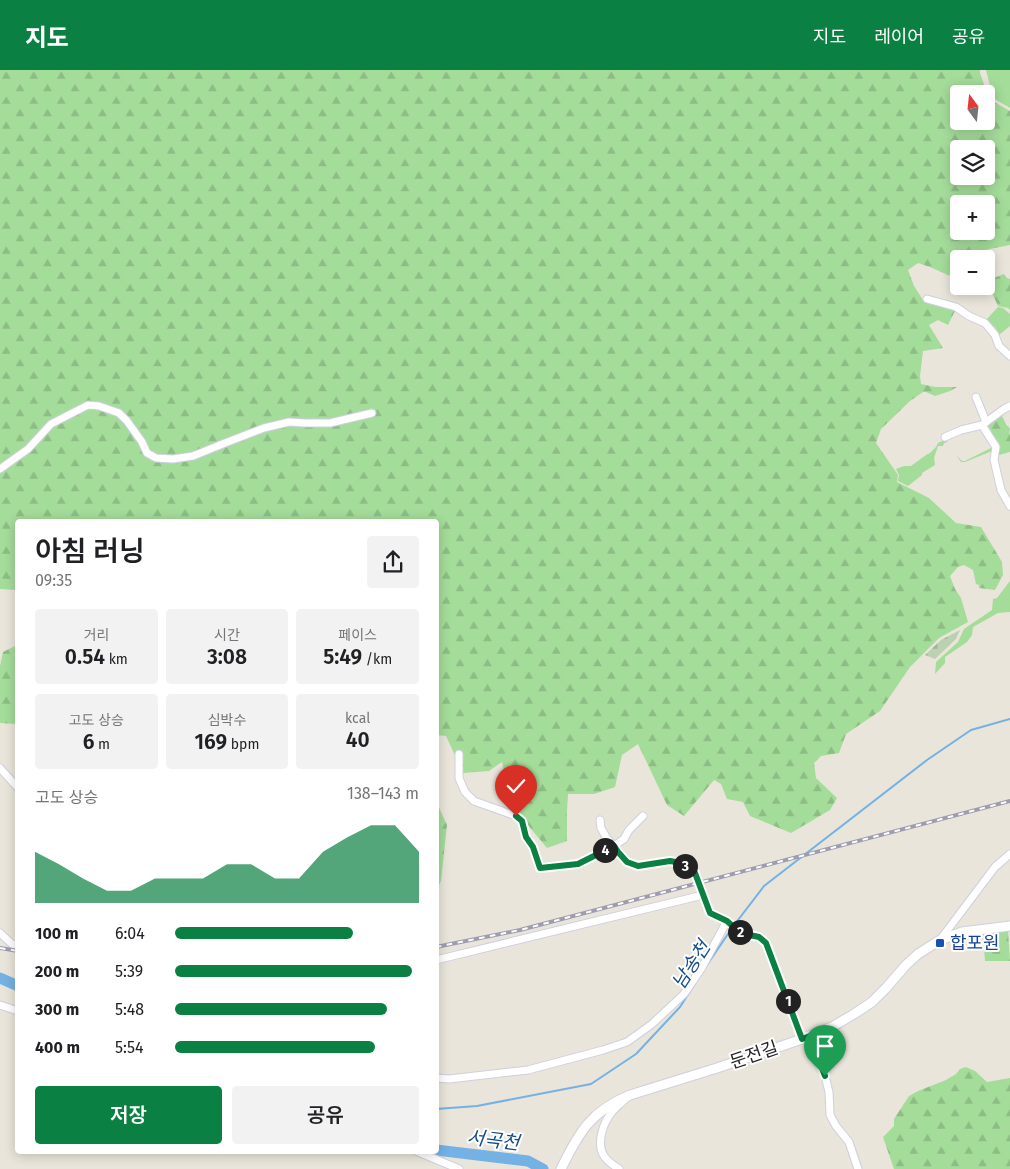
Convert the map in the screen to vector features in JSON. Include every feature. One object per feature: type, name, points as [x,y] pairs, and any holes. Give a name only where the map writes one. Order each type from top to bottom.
[{"type":"street","points":[[928,299],[956,307],[969,316],[985,323],[995,335],[999,346],[1010,356]]},
{"type":"street","points":[[976,398],[984,423],[996,447],[994,460],[1001,490],[1010,506]]},
{"type":"street","points":[[0,469],[28,449],[52,424],[88,405],[100,406],[119,413],[142,442],[147,453],[156,458],[173,459],[193,456],[224,442],[264,428],[289,422],[330,423],[372,413]]},
{"type":"street","points":[[945,437],[984,423],[1010,406]]},
{"type":"street","points":[[459,754],[459,778],[465,792],[474,802],[516,816],[522,821],[526,837],[533,847],[540,868],[578,864],[614,846],[624,840],[629,830],[642,816]]},
{"type":"street","points":[[0,768],[15,785]]},
{"type":"street","points":[[600,820],[601,828],[606,836],[627,862],[638,866],[670,861],[681,863],[695,873],[710,913],[736,930],[759,937],[766,943],[806,1038],[825,1076],[829,1092],[830,1115],[849,1142],[858,1169]]},
{"type":"street","points":[[940,940],[995,868],[1010,854]]},
{"type":"street","points":[[439,959],[702,895]]},
{"type":"street","points":[[439,1078],[449,1079],[528,1070],[627,1042],[652,1024],[684,994],[728,923]]},
{"type":"street","name":"둔전길","points":[[561,1169],[574,1142],[587,1124],[596,1114],[618,1100],[827,1030],[872,1002],[918,954],[940,940],[962,932],[1010,926]]},
{"type":"street","points":[[0,933],[15,945]]},
{"type":"street","points":[[0,1005],[15,1010]]},
{"type":"street","points":[[619,1169],[610,1163],[603,1154],[601,1144],[603,1127],[611,1113],[630,1095]]},
{"type":"street","points":[[423,1154],[459,1169]]},
{"type":"green space","points":[[0,70],[980,70],[984,85],[950,85],[950,130],[995,130],[995,102],[1010,111],[1010,245],[984,250],[950,250],[950,276],[918,263],[908,270],[914,286],[923,300],[950,307],[955,311],[948,325],[938,320],[929,325],[943,348],[923,351],[921,384],[935,387],[957,387],[935,396],[923,392],[910,401],[881,429],[876,443],[898,475],[897,482],[929,498],[956,523],[981,527],[1002,562],[1003,575],[995,590],[979,588],[979,585],[976,584],[973,570],[964,565],[958,567],[950,576],[961,598],[968,622],[939,638],[910,667],[880,711],[846,734],[839,753],[821,756],[814,763],[816,778],[837,798],[830,810],[791,833],[750,816],[743,802],[727,799],[721,784],[714,780],[684,816],[667,805],[638,744],[622,755],[615,787],[594,794],[568,794],[567,841],[547,848],[512,806],[502,762],[489,771],[463,773],[446,736],[439,735],[439,519],[15,519],[15,590],[0,589]]},
{"type":"green space","points":[[986,70],[1010,70],[1010,108],[995,99],[995,85],[990,85]]},
{"type":"green space","points":[[1004,274],[1010,279],[1010,310],[998,306],[993,295],[995,295],[995,278]]},
{"type":"green space","points":[[998,307],[1003,308],[1010,314],[1010,326],[999,335],[995,327],[986,320]]},
{"type":"green space","points":[[1001,416],[1010,429],[1010,452],[999,455],[999,447],[988,427],[989,424]]},
{"type":"green space","points":[[948,438],[943,446],[938,446],[934,458],[935,465],[922,473],[908,486],[898,481],[899,475],[896,469],[911,466],[930,453],[938,443]]},
{"type":"green space","points":[[991,446],[994,446],[992,451],[965,462],[961,462],[956,455],[962,461],[965,461],[991,448]]},
{"type":"green space","points":[[1010,581],[1010,612],[998,613],[973,627],[972,635],[967,642],[945,657],[945,663],[935,674],[936,662],[958,642],[964,629],[992,610],[993,599],[997,598]]},
{"type":"green space","points":[[960,630],[956,639],[935,659],[925,655],[941,640]]},
{"type":"green space","points":[[15,646],[15,724],[0,723],[0,666],[3,652]]},
{"type":"green space","points":[[439,808],[447,825],[441,881],[439,885]]},
{"type":"green space","points":[[1008,930],[1010,961],[985,961],[983,933]]},
{"type":"green space","points":[[966,1067],[975,1071],[987,1082],[1010,1078],[1010,1169],[894,1169],[883,1137],[894,1126],[894,1119],[909,1096],[946,1080],[960,1069]]},
{"type":"waterway","name":"남송천","points":[[735,924],[764,886],[927,760],[971,730],[1010,719]]},
{"type":"waterway","name":"남송천","points":[[707,965],[732,928]]},
{"type":"waterway","name":"서곡천","points":[[0,978],[15,985]]},
{"type":"waterway","name":"남송천","points":[[439,1109],[477,1106],[591,1084],[636,1054],[680,1007],[696,982]]},
{"type":"waterway","name":"서곡천","points":[[439,1150],[528,1161],[543,1169]]},
{"type":"railway","points":[[439,946],[520,930],[1010,801]]},
{"type":"railway","points":[[0,948],[15,950]]},
{"type":"place","name":"합포원","points":[[940,943]]},
{"type":"route","points":[[516,816],[522,821],[526,837],[533,847],[540,868],[578,864],[614,846],[627,862],[638,866],[670,861],[681,863],[695,873],[710,913],[727,921],[738,931],[759,937],[766,943],[802,1039],[810,1036],[825,1076]]}]
